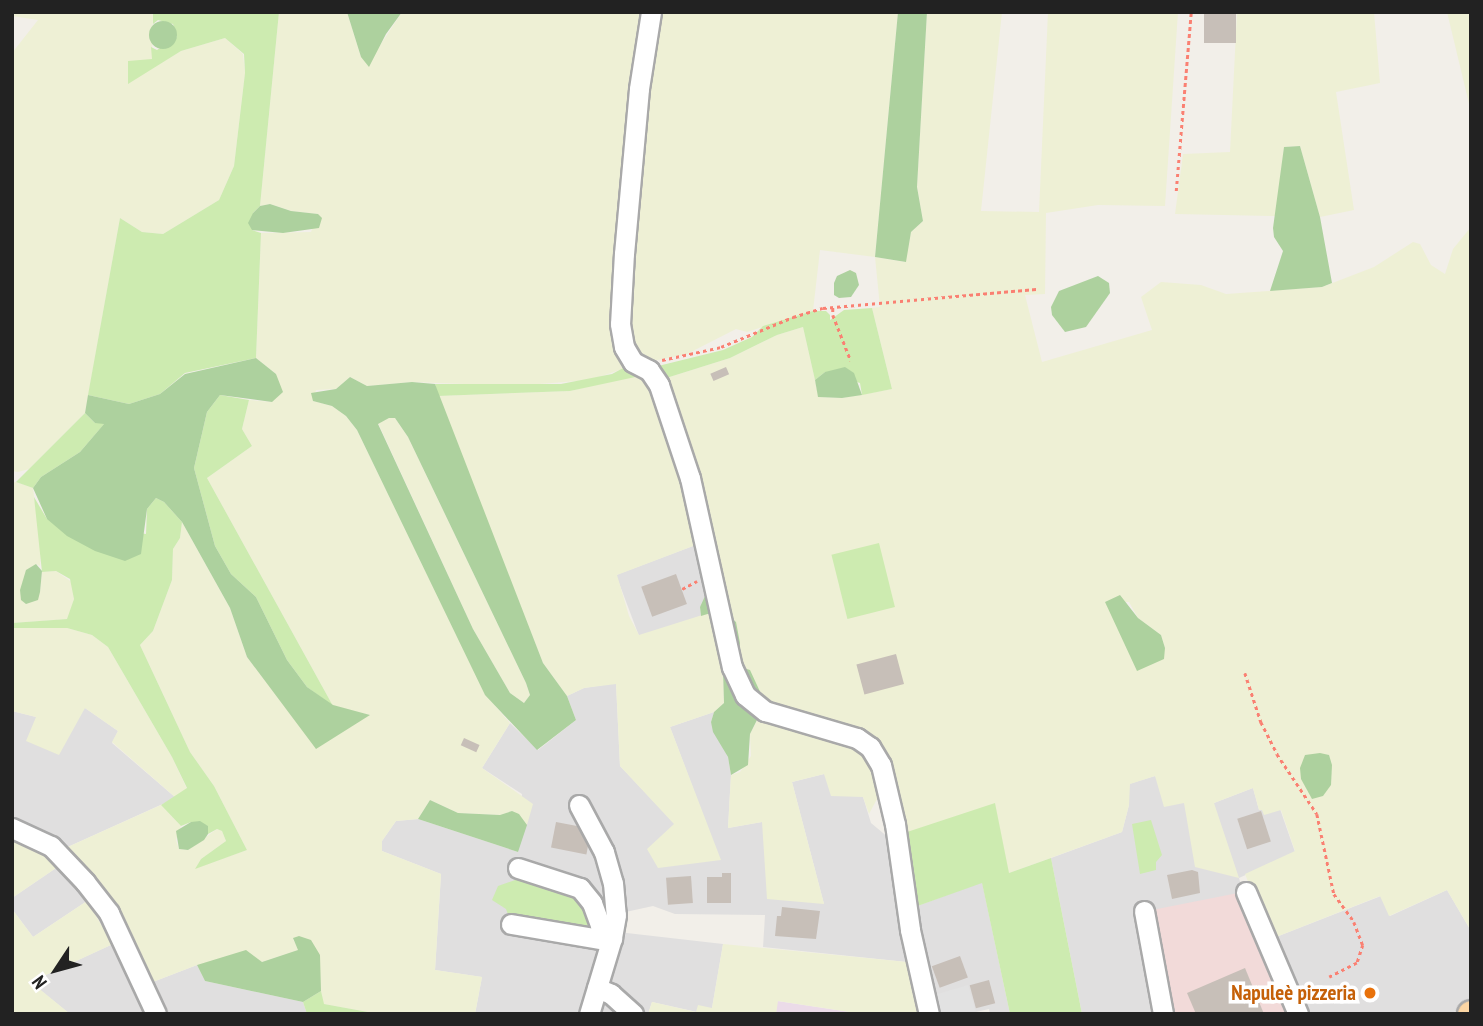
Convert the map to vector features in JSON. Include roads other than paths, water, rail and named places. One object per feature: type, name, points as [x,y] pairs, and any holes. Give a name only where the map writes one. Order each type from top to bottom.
[{"type":"street","points":[[651,12],[639,89],[620,324],[624,346],[633,362],[647,369],[659,385],[690,478],[732,667],[745,695],[765,711],[856,738],[870,747],[881,765],[895,824],[910,930],[929,1014]]},
{"type":"street","points":[[579,805],[594,829],[613,883],[616,915],[612,939],[589,1014]]},
{"type":"street","points":[[12,828],[51,846],[85,882],[109,914],[156,1014]]},
{"type":"street","points":[[518,868],[580,888],[592,903],[600,925],[612,939]]},
{"type":"street","points":[[1247,892],[1298,1014]]},
{"type":"street","points":[[1144,911],[1163,1014]]},
{"type":"street","points":[[512,924],[612,939]]},
{"type":"street","points":[[597,988],[611,994],[633,1014]]},
{"type":"place","name":"Napuleè pizzeria","points":[[1370,993]]}]
